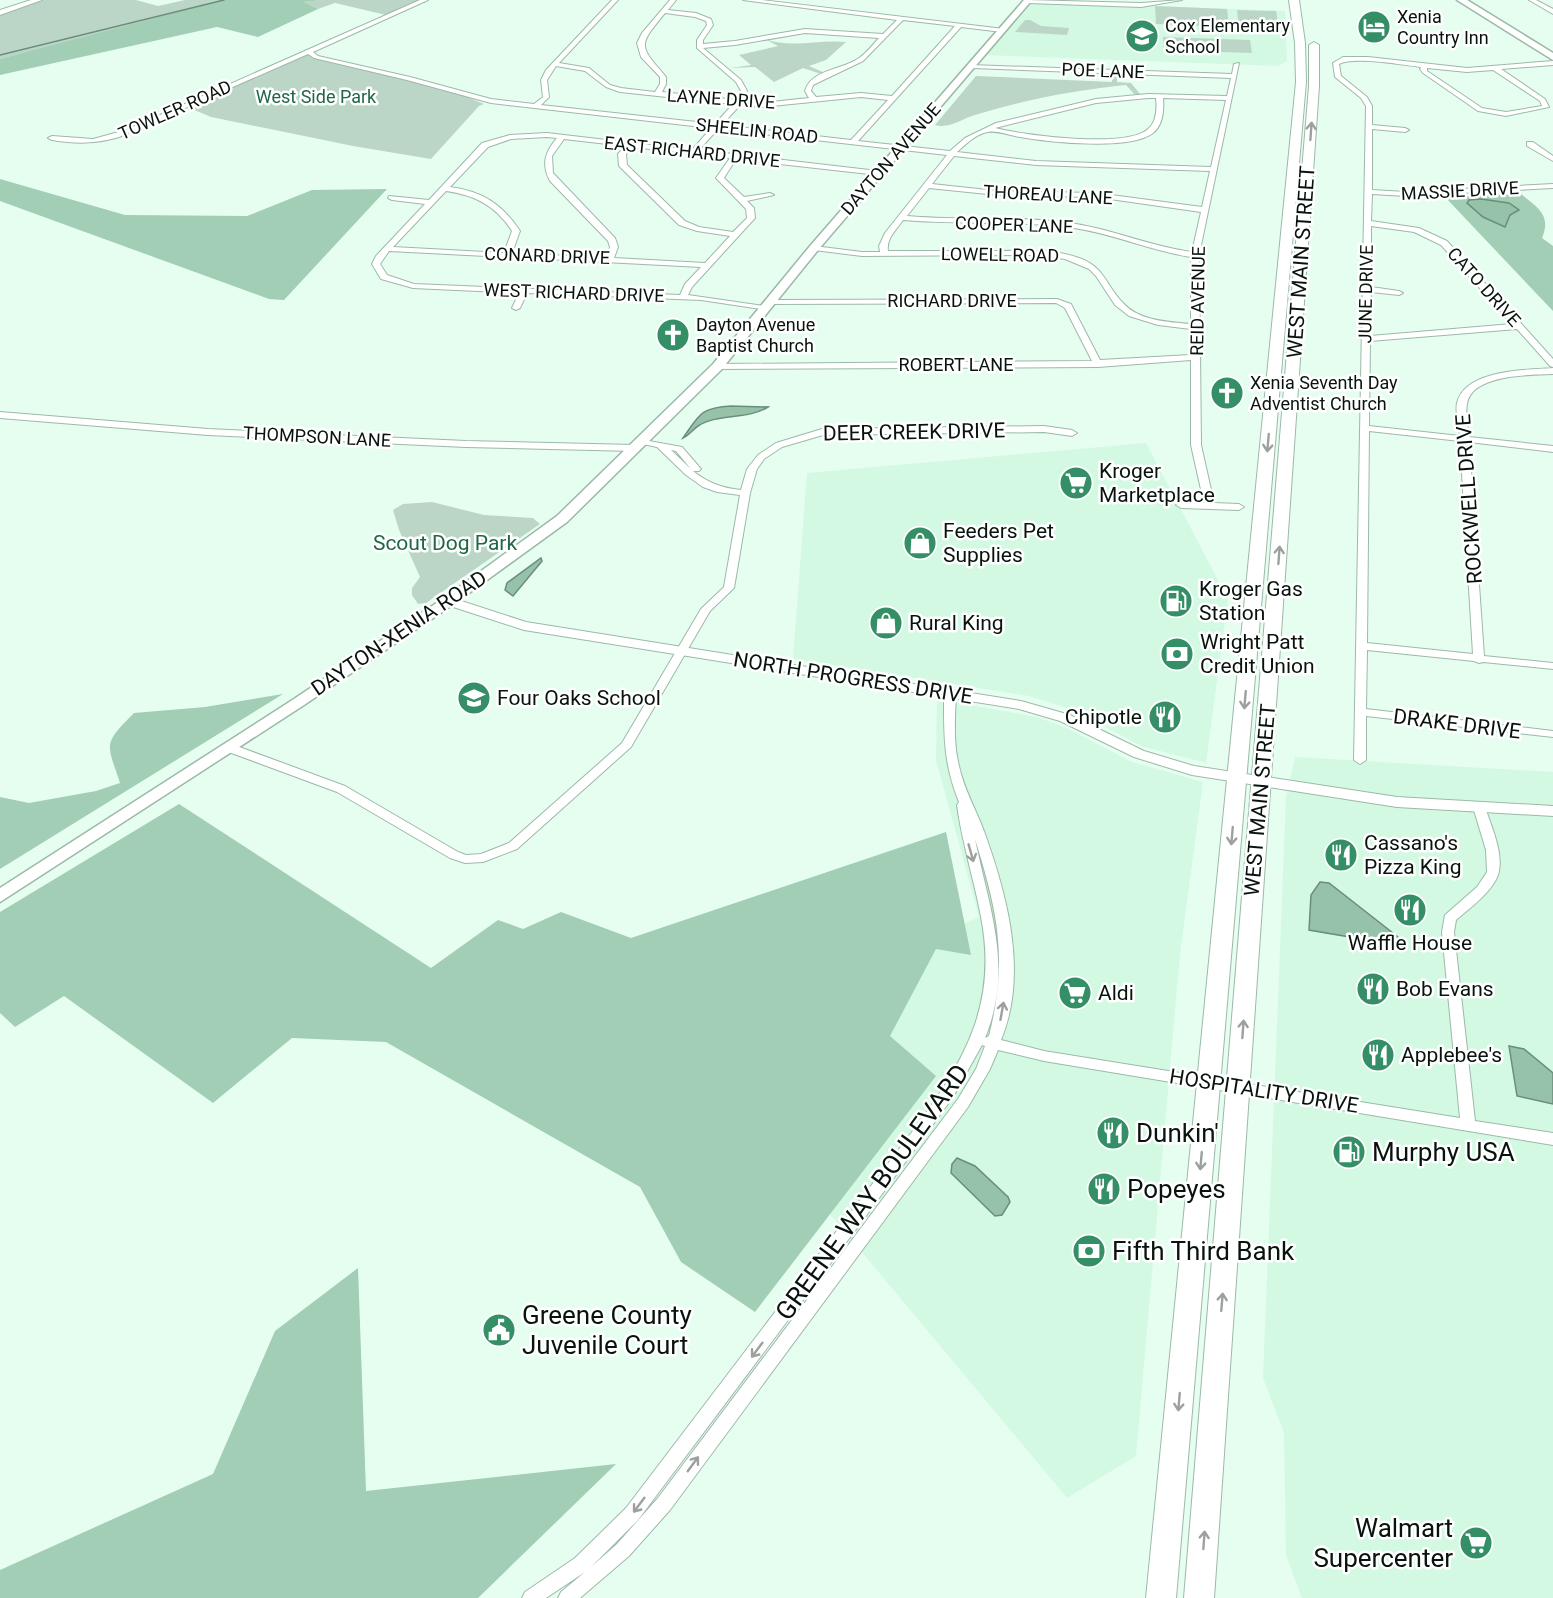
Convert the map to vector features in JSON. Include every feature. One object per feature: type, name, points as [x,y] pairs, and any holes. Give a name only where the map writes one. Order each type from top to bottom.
[{"type":"main road","name":"DAYTON AVENUE","points":[[756,319],[814,248],[1028,0]]},
{"type":"main road","points":[[1461,0],[1553,57]]},
{"type":"main road","name":"WEST MAIN STREET","points":[[1199,1598],[1239,1087],[1250,780],[1300,82],[1302,1]]},
{"type":"main road","name":"WEST MAIN STREET","points":[[1161,1598],[1209,1082],[1250,780],[1314,86],[1312,29]]},
{"type":"main road","name":"DAYTON-XENIA ROAD","points":[[0,896],[230,748],[449,601],[552,528],[717,367],[756,319]]},
{"type":"street","points":[[0,13],[38,0]]},
{"type":"street","name":"TOWLER ROAD","points":[[52,138],[92,140],[124,136],[154,119],[425,0]]},
{"type":"street","points":[[536,106],[546,97],[545,77],[615,0]]},
{"type":"street","points":[[657,95],[663,84],[663,77],[644,57],[640,44],[644,33],[673,0]]},
{"type":"street","points":[[746,0],[1002,30]]},
{"type":"street","points":[[1028,0],[1141,5],[1178,0]]},
{"type":"street","points":[[1532,0],[1553,12]]},
{"type":"street","points":[[766,11],[776,3]]},
{"type":"street","points":[[857,13],[866,4]]},
{"type":"street","points":[[664,11],[696,15],[709,20],[710,25],[700,40],[700,46],[703,52],[742,85],[744,93],[694,152]]},
{"type":"street","points":[[814,100],[808,91],[813,81],[857,62],[902,18]]},
{"type":"street","points":[[854,141],[960,25]]},
{"type":"street","points":[[700,46],[735,43],[805,31],[884,36]]},
{"type":"street","name":"SHEELIN ROAD","points":[[309,51],[316,57],[408,78],[477,99],[1051,164],[1214,169]]},
{"type":"street","name":"JUNE DRIVE","points":[[1360,760],[1368,102],[1338,77],[1336,61],[1358,58],[1460,70],[1553,63]]},
{"type":"street","name":"LAYNE DRIVE","points":[[555,64],[587,69],[615,89],[657,95],[768,105],[861,95],[894,98]]},
{"type":"street","name":"REID AVENUE","points":[[1209,504],[1196,445],[1195,255],[1237,64]]},
{"type":"street","name":"POE LANE","points":[[972,66],[1234,76]]},
{"type":"street","points":[[1425,66],[1423,69],[1425,72],[1480,110],[1509,113],[1539,110],[1547,106],[1544,100],[1495,68]]},
{"type":"street","points":[[884,254],[885,239],[953,153],[967,139],[987,128],[1111,98],[1159,96],[1229,98]]},
{"type":"street","points":[[987,128],[1005,134],[1053,138],[1107,141],[1133,138],[1146,134],[1154,128],[1161,104],[1159,96]]},
{"type":"street","points":[[1072,106],[1087,112]]},
{"type":"street","points":[[1368,127],[1405,130]]},
{"type":"street","name":"EAST RICHARD DRIVE","points":[[386,249],[480,149],[506,138],[533,135],[562,137],[878,173]]},
{"type":"street","points":[[562,137],[549,152],[548,170],[553,179],[612,240],[614,247],[610,259]]},
{"type":"street","points":[[1530,144],[1553,159]]},
{"type":"street","points":[[630,145],[621,158],[622,166],[679,220],[697,229],[735,235]]},
{"type":"street","points":[[683,297],[687,286],[751,215],[750,208],[720,178],[734,157]]},
{"type":"street","name":"THOREAU LANE","points":[[927,186],[997,193],[1096,195],[1205,210]]},
{"type":"street","name":"MASSIE DRIVE","points":[[1368,192],[1406,195],[1553,186]]},
{"type":"street","points":[[443,188],[476,193],[490,201],[516,231],[516,238],[507,255]]},
{"type":"street","points":[[741,200],[770,195]]},
{"type":"street","points":[[392,198],[430,202]]},
{"type":"street","name":"COOPER LANE","points":[[901,218],[955,223],[1066,225],[1106,232],[1158,250],[1195,255]]},
{"type":"street","name":"CATO DRIVE","points":[[1367,223],[1405,227],[1438,239],[1553,364]]},
{"type":"street","name":"LOWELL ROAD","points":[[814,248],[847,253],[1063,255],[1085,262],[1096,269],[1117,302],[1132,314],[1159,323],[1196,327]]},
{"type":"street","name":"CONARD DRIVE","points":[[386,249],[707,265]]},
{"type":"street","name":"WEST RICHARD DRIVE","points":[[386,249],[376,264],[384,277],[413,286],[683,297],[767,305]]},
{"type":"street","points":[[1366,289],[1399,293]]},
{"type":"street","points":[[516,308],[524,291]]},
{"type":"street","name":"RICHARD DRIVE","points":[[767,305],[1057,301],[1068,306],[1101,364]]},
{"type":"street","points":[[1366,339],[1519,326]]},
{"type":"street","name":"ROBERT LANE","points":[[717,367],[1101,364],[1196,357]]},
{"type":"street","name":"ROCKWELL DRIVE","points":[[1479,660],[1462,403],[1474,387],[1503,376],[1553,371]]},
{"type":"street","name":"THOMPSON LANE","points":[[0,415],[178,430],[466,444],[661,446],[701,484],[716,489],[745,493]]},
{"type":"street","points":[[1364,428],[1553,449]]},
{"type":"street","name":"DEER CREEK DRIVE","points":[[230,748],[341,789],[454,855],[465,858],[483,858],[513,846],[621,752],[706,609],[729,588],[745,493],[752,469],[761,457],[780,445],[822,432],[1044,429],[1072,433]]},
{"type":"street","points":[[1181,505],[1209,504],[1239,507]]},
{"type":"street","name":"NORTH PROGRESS DRIVE","points":[[449,601],[524,626],[950,693],[1043,711],[1152,759],[1192,770],[1388,801],[1553,811]]},
{"type":"street","points":[[1361,646],[1553,666]]},
{"type":"street","points":[[950,693],[951,757],[962,795]]},
{"type":"street","name":"DRAKE DRIVE","points":[[1360,712],[1553,734]]},
{"type":"street","name":"GREENE WAY BOULEVARD","points":[[531,1598],[581,1564],[632,1514],[952,1089],[967,1065],[977,1039],[992,983],[992,947],[987,907],[965,832],[962,795]]},
{"type":"street","name":"GREENE WAY BOULEVARD","points":[[567,1598],[623,1550],[664,1504],[978,1080],[1001,1018],[1006,986],[1005,924],[982,843],[962,795]]},
{"type":"street","points":[[1468,1124],[1448,932],[1450,918],[1482,890],[1493,872],[1492,850],[1479,807]]},
{"type":"street","name":"HOSPITALITY DRIVE","points":[[977,1039],[1044,1056],[1553,1139]]},
{"type":"shaded area","points":[[223,0],[323,0],[303,2],[318,9],[258,37],[217,27],[0,75],[0,59]]},
{"type":"shaded area","name":"Cox Elementary School","points":[[1028,1],[1285,11],[1287,61],[1278,66],[981,55]]},
{"type":"shaded area","points":[[0,179],[125,215],[247,216],[312,190],[387,189],[284,300],[269,299],[0,201]]},
{"type":"shaded area","points":[[1521,194],[1541,212],[1545,223],[1542,238],[1553,246],[1553,311],[1445,197]],"holes":[[[1481,199],[1509,203],[1510,215],[1505,227]]]},
{"type":"shaded area","points":[[1481,199],[1509,203],[1519,210],[1510,215],[1505,227],[1483,217],[1467,203],[1469,200]]},
{"type":"shaded area","points":[[768,407],[751,414],[706,422],[683,438],[702,414],[713,408]]},
{"type":"shaded area","points":[[1146,443],[1228,599],[1206,763],[1141,746],[1073,710],[1029,696],[793,659],[807,473]]},
{"type":"shaded area","points":[[541,558],[542,561],[513,596],[505,590],[507,583]]},
{"type":"shaded area","points":[[283,694],[0,869],[0,797],[29,803],[96,791],[120,783],[112,760],[110,745],[116,732],[134,713],[205,707]]},
{"type":"shaded area","points":[[937,699],[1037,717],[1067,728],[1132,762],[1203,782],[1180,954],[1136,1456],[1067,1498],[755,1124],[881,962],[979,917],[936,760]]},
{"type":"shaded area","points":[[1295,757],[1553,772],[1553,1598],[1302,1598],[1286,1555],[1284,1433],[1263,1378],[1286,797]]},
{"type":"shaded area","points":[[179,804],[431,968],[498,920],[523,929],[561,912],[631,938],[946,832],[971,955],[936,949],[890,1036],[936,1076],[755,1312],[681,1262],[640,1187],[386,1042],[292,1038],[213,1103],[64,996],[15,1027],[0,1013],[0,912]]},
{"type":"shaded area","points":[[1320,882],[1329,883],[1398,937],[1401,942],[1379,942],[1309,930],[1311,895]]},
{"type":"shaded area","points":[[1509,1046],[1524,1049],[1553,1073],[1553,1104],[1517,1096]]},
{"type":"shaded area","points":[[957,1158],[975,1166],[1008,1197],[1010,1202],[1002,1215],[995,1216],[951,1173],[952,1164]]},
{"type":"shaded area","points":[[358,1268],[366,1491],[616,1464],[478,1598],[0,1598],[0,1570],[213,1474],[275,1331]]},
{"type":"green space","points":[[43,0],[136,0],[158,6],[185,0],[240,0],[0,59],[0,15]]},
{"type":"green space","points":[[420,0],[386,15],[335,3],[318,9],[301,2]]},
{"type":"green space","points":[[1155,6],[1227,9],[1229,27],[1156,24]]},
{"type":"green space","points":[[1237,10],[1276,11],[1279,29],[1239,28]]},
{"type":"green space","points":[[1025,20],[1041,26],[1069,28],[1067,35],[1015,32]]},
{"type":"green space","points":[[1163,37],[1250,40],[1252,53],[1164,50]]},
{"type":"green space","points":[[765,39],[795,44],[846,42],[826,60],[809,66],[825,73],[821,74],[803,68],[774,82],[755,67],[730,68],[751,65],[739,55],[778,46]]},
{"type":"green space","name":"West Side Park","points":[[309,53],[440,86],[484,104],[479,106],[431,159],[353,146],[211,117],[185,106]]},
{"type":"green space","points":[[1112,73],[1117,73],[1117,82],[1131,83],[1140,94],[1134,94],[1126,85],[1088,90],[1012,105],[975,115],[951,125],[935,125],[976,76],[1112,82]]},
{"type":"green space","name":"Scout Dog Park","points":[[432,502],[484,515],[533,518],[540,524],[426,603],[418,604],[412,595],[412,588],[420,577],[399,530],[393,510],[403,504]]},
{"type":"waterway","points":[[0,55],[224,0]]},
{"type":"place","name":"Xenia Country Inn","points":[[1374,27]]},
{"type":"place","name":"Cox Elementary School","points":[[1142,36]]},
{"type":"place","name":"Dayton Avenue Baptist Church","points":[[673,335]]},
{"type":"place","name":"Xenia Seventh Day Adventist Church","points":[[1227,393]]},
{"type":"place","name":"Kroger Marketplace","points":[[1076,483]]},
{"type":"place","name":"Feeders Pet Supplies","points":[[920,543]]},
{"type":"place","name":"Kroger Gas Station","points":[[1176,601]]},
{"type":"place","name":"Rural King","points":[[886,623]]},
{"type":"place","name":"Wright Patt Credit Union","points":[[1177,654]]},
{"type":"place","name":"Four Oaks School","points":[[474,698]]},
{"type":"place","name":"Chipotle","points":[[1165,717]]},
{"type":"place","name":"Cassano's Pizza King","points":[[1341,855]]},
{"type":"place","name":"Waffle House","points":[[1410,910]]},
{"type":"place","name":"Bob Evans","points":[[1373,989]]},
{"type":"place","name":"Aldi","points":[[1075,993]]},
{"type":"place","name":"Applebee's","points":[[1378,1055]]},
{"type":"place","name":"Dunkin'","points":[[1113,1133]]},
{"type":"place","name":"Murphy USA","points":[[1349,1152]]},
{"type":"place","name":"Popeyes","points":[[1104,1189]]},
{"type":"place","name":"Fifth Third Bank","points":[[1089,1251]]},
{"type":"place","name":"Greene County Juvenile Court","points":[[499,1330]]},
{"type":"place","name":"Walmart Supercenter","points":[[1476,1543]]}]
